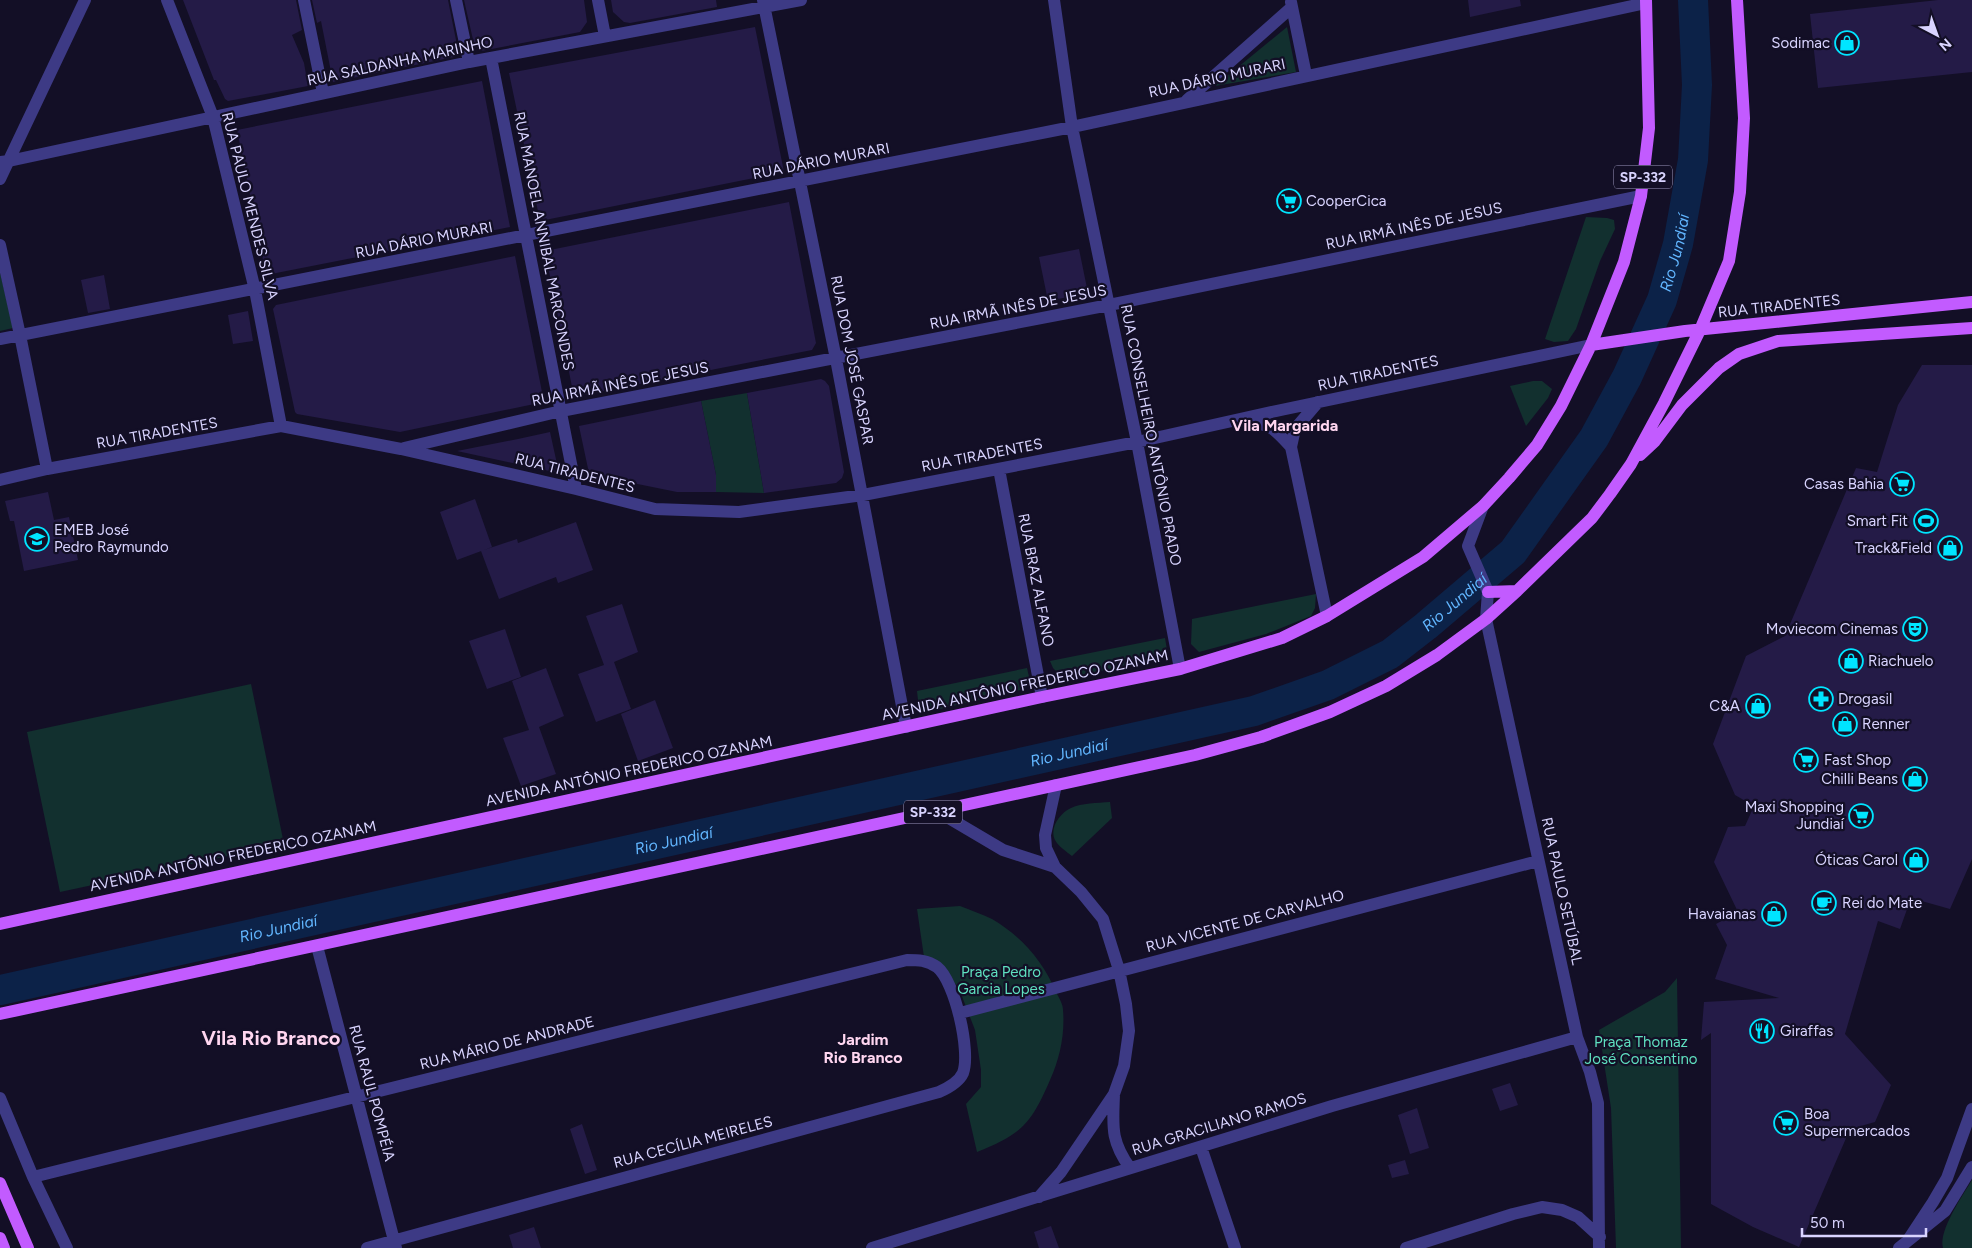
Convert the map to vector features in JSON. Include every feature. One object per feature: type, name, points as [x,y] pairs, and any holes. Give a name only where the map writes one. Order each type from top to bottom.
[{"type":"main road","name":"SP-332","points":[[0,1014],[1195,755],[1261,737],[1330,712],[1386,686],[1438,655],[1486,619],[1592,518],[1631,464],[1664,403],[1700,330],[1729,261],[1740,192],[1744,118],[1737,0]]},
{"type":"main road","name":"AVENIDA ANTÔNIO FREDERICO OZANAM","points":[[0,924],[1042,697],[1180,669],[1282,638],[1327,616],[1422,557],[1483,506],[1537,445],[1561,406],[1591,345],[1624,262],[1641,196],[1648,128],[1646,1]]},
{"type":"main road","name":"RUA TIRADENTES","points":[[1591,345],[1685,331],[1972,302]]},
{"type":"main road","points":[[1631,464],[1655,441],[1682,405],[1719,368],[1739,354],[1778,341],[1972,328]]},
{"type":"main road","points":[[1488,592],[1517,591]]},
{"type":"main road","points":[[0,1183],[28,1248]]},
{"type":"main road","points":[[0,1238],[4,1248]]},
{"type":"street","points":[[0,180],[4,161],[85,0]]},
{"type":"street","name":"RUA PAULO MENDES SILVA","points":[[168,0],[213,117],[255,290],[281,426]]},
{"type":"street","points":[[304,0],[323,93]]},
{"type":"street","points":[[456,0],[469,62]]},
{"type":"street","points":[[598,0],[605,36]]},
{"type":"street","name":"RUA SALDANHA MARINHO","points":[[4,161],[469,62],[764,3],[801,0]]},
{"type":"street","name":"RUA CONSELHEIRO ANTÔNIO PRADO","points":[[1054,0],[1072,127],[1137,442],[1180,669]]},
{"type":"street","name":"RUA DÁRIO MURARI","points":[[0,340],[1072,127],[1646,1]]},
{"type":"street","name":"RUA DOM JOSÉ GASPAR","points":[[764,3],[863,495],[906,727]]},
{"type":"street","points":[[1291,4],[1306,75]]},
{"type":"street","points":[[1185,102],[1291,4]]},
{"type":"street","name":"RUA MANOEL ANNIBAL MARCONDES","points":[[491,58],[576,489]]},
{"type":"street","name":"RUA IRMÃ INÊS DE JESUS","points":[[401,449],[562,411],[1109,306],[1641,196]]},
{"type":"street","points":[[0,245],[47,470]]},
{"type":"street","name":"RUA TIRADENTES","points":[[0,480],[281,426],[401,449],[655,509],[739,512],[863,495],[1137,442],[1591,345]]},
{"type":"street","points":[[1318,402],[1295,429],[1291,447],[1327,616]]},
{"type":"street","points":[[1242,419],[1267,425],[1277,431],[1291,447]]},
{"type":"street","name":"RUA BRAZ ALFANO","points":[[999,469],[1042,697]]},
{"type":"street","name":"RUA PAULO SETÚBAL","points":[[1483,506],[1468,546],[1488,592],[1486,619],[1538,861],[1577,1037],[1590,1072],[1598,1103],[1599,1243]]},
{"type":"street","points":[[1054,867],[1046,848],[1045,835],[1056,785]]},
{"type":"street","points":[[937,811],[1003,850],[1054,867],[1081,892],[1103,919],[1119,970],[1129,1031],[1124,1066],[1114,1094],[1061,1172],[1039,1197]]},
{"type":"street","name":"RUA VICENTE DE CARVALHO","points":[[960,1013],[1538,861]]},
{"type":"street","name":"RUA RAUL POMPÉIA","points":[[317,946],[395,1244]]},
{"type":"street","name":"RUA MÁRIO DE ANDRADE","points":[[33,1177],[907,960],[926,960],[938,968],[948,981],[960,1013]]},
{"type":"street","name":"RUA CECÍLIA MEIRELES","points":[[367,1248],[395,1244],[939,1092],[953,1084],[962,1075],[965,1064],[960,1013]]},
{"type":"street","name":"RUA GRACILIANO RAMOS","points":[[872,1248],[1332,1106],[1577,1037]]},
{"type":"street","points":[[1114,1094],[1113,1130],[1116,1144],[1130,1168]]},
{"type":"street","points":[[0,1098],[33,1177],[67,1248]]},
{"type":"street","points":[[1904,1244],[1947,1178],[1972,1109]]},
{"type":"street","points":[[1960,1142],[1972,1135]]},
{"type":"street","points":[[1201,1147],[1235,1248]]},
{"type":"street","points":[[1904,1244],[1945,1211],[1972,1167]]},
{"type":"street","points":[[1406,1248],[1514,1214],[1542,1208],[1562,1210],[1578,1217],[1599,1243]]},
{"type":"green space","points":[[1287,27],[1296,72],[1215,86]]},
{"type":"green space","points":[[1586,217],[1614,220],[1615,229],[1600,261],[1576,329],[1568,341],[1554,342],[1545,339]]},
{"type":"green space","points":[[0,272],[13,328],[0,331]]},
{"type":"green space","points":[[1542,381],[1552,389],[1548,398],[1526,426],[1510,386]]},
{"type":"green space","points":[[747,393],[764,493],[716,492],[716,475],[701,401]]},
{"type":"green space","points":[[1316,594],[1315,608],[1311,616],[1266,634],[1199,652],[1191,644],[1192,619]]},
{"type":"green space","points":[[1165,638],[1167,650],[1158,659],[1082,675],[1060,675],[1053,668],[1050,661]]},
{"type":"green space","points":[[1027,668],[1030,681],[1025,689],[927,712],[919,709],[917,691]]},
{"type":"green space","points":[[251,684],[284,844],[60,892],[27,732]]},
{"type":"green space","points":[[1110,802],[1112,818],[1072,856],[1056,842],[1053,831],[1057,821],[1067,810],[1080,805]]},
{"type":"green space","name":"Praça Pedro Garcia Lopes","points":[[960,906],[992,919],[1022,941],[1045,970],[1061,1001],[1063,1010],[1063,1028],[1059,1055],[1054,1072],[1037,1107],[1023,1126],[1015,1133],[977,1152],[966,1104],[981,1087],[981,1070],[975,1030],[958,986],[924,957],[917,909]]},
{"type":"green space","name":"Praça Thomaz José Consentino","points":[[1677,978],[1681,1248],[1616,1248],[1611,1108],[1599,1030],[1665,992]]},
{"type":"green space","points":[[1972,1180],[1972,1248],[1943,1248],[1944,1232]]},
{"type":"building","points":[[183,0],[296,0],[302,30],[292,35],[304,63],[308,86],[228,101],[225,99],[216,80],[214,80]]},
{"type":"building","points":[[312,0],[448,0],[458,50],[454,57],[333,82],[321,21],[317,23]]},
{"type":"building","points":[[464,0],[584,0],[587,22],[580,32],[481,51],[474,44]]},
{"type":"building","points":[[611,0],[716,0],[717,7],[630,23],[624,22],[613,12]]},
{"type":"building","points":[[1468,0],[1520,0],[1521,6],[1470,17]]},
{"type":"building","points":[[1938,0],[1972,0],[1972,72],[1818,88],[1810,14]]},
{"type":"building","points":[[755,27],[784,172],[540,221],[509,73]]},
{"type":"building","points":[[482,81],[510,227],[266,275],[237,130]]},
{"type":"building","points":[[789,202],[816,343],[812,350],[574,397],[545,251]]},
{"type":"building","points":[[1079,249],[1088,293],[1048,301],[1039,257]]},
{"type":"building","points":[[515,256],[544,402],[400,432],[297,414],[295,412],[273,309],[276,305]]},
{"type":"building","points":[[104,275],[110,309],[88,313],[81,280]]},
{"type":"building","points":[[248,311],[253,341],[233,344],[228,315]]},
{"type":"building","name":"Maxi Shopping Jundiaí","points":[[1922,365],[1972,365],[1972,859],[1950,909],[1911,898],[1900,929],[1878,921],[1845,1034],[1891,1085],[1875,1122],[1850,1129],[1799,1247],[1753,1227],[1711,1204],[1711,1033],[1701,1040],[1704,1002],[1779,998],[1715,979],[1727,945],[1716,924],[1738,912],[1714,862],[1728,827],[1745,826],[1754,806],[1735,795],[1713,744],[1746,656],[1785,636],[1856,468],[1877,472],[1898,405]]},
{"type":"building","points":[[821,379],[829,386],[844,472],[842,478],[836,483],[764,493],[747,393]]},
{"type":"building","points":[[701,401],[716,475],[716,492],[677,492],[603,477],[590,478],[579,426]]},
{"type":"building","points":[[550,432],[559,473],[457,451],[518,439]]},
{"type":"building","name":"EMEB José Pedro Raymundo","points":[[48,492],[54,520],[69,517],[78,560],[24,571],[14,521],[10,521],[5,501]]},
{"type":"building","points":[[475,499],[492,547],[457,560],[440,512]]},
{"type":"building","points":[[576,522],[593,570],[558,583],[556,577],[499,599],[481,551],[517,539],[518,543]]},
{"type":"building","points":[[622,604],[638,652],[614,662],[631,709],[596,722],[578,674],[604,665],[586,616]]},
{"type":"building","points":[[505,629],[521,677],[487,689],[469,641]]},
{"type":"building","points":[[546,668],[564,716],[539,727],[556,774],[521,786],[503,738],[529,730],[512,681]]},
{"type":"building","points":[[655,700],[673,748],[638,761],[621,714]]},
{"type":"building","points":[[1510,1083],[1518,1105],[1500,1111],[1492,1089]]},
{"type":"building","points":[[1417,1108],[1429,1148],[1410,1154],[1398,1115]]},
{"type":"building","points":[[582,1124],[597,1170],[585,1174],[570,1129]]},
{"type":"building","points":[[1405,1160],[1409,1174],[1392,1178],[1388,1165]]},
{"type":"building","points":[[1051,1226],[1059,1248],[1039,1248],[1034,1232]]},
{"type":"building","points":[[534,1227],[541,1248],[513,1248],[509,1235]]},
{"type":"waterway","name":"Rio Jundiaí","points":[[0,990],[1254,711],[1328,685],[1390,654],[1513,552],[1594,438],[1627,377],[1662,300],[1678,244],[1693,160],[1697,85],[1693,0]]},
{"type":"place","name":"Sodimac","points":[[1847,43]]},
{"type":"place","name":"CooperCica","points":[[1289,201]]},
{"type":"place","name":"Casas Bahia","points":[[1902,484]]},
{"type":"place","name":"Smart Fit","points":[[1926,521]]},
{"type":"place","name":"EMEB José Pedro Raymundo","points":[[37,539]]},
{"type":"place","name":"Track&Field","points":[[1950,548]]},
{"type":"place","name":"Moviecom Cinemas","points":[[1915,629]]},
{"type":"place","name":"Riachuelo","points":[[1851,661]]},
{"type":"place","name":"Drogasil","points":[[1821,699]]},
{"type":"place","name":"C&A","points":[[1758,706]]},
{"type":"place","name":"Renner","points":[[1845,724]]},
{"type":"place","name":"Fast Shop","points":[[1806,760]]},
{"type":"place","name":"Chilli Beans","points":[[1915,779]]},
{"type":"place","name":"Maxi Shopping Jundiaí","points":[[1861,816]]},
{"type":"place","name":"Óticas Carol","points":[[1916,860]]},
{"type":"place","name":"Rei do Mate","points":[[1824,903]]},
{"type":"place","name":"Havaianas","points":[[1774,914]]},
{"type":"place","name":"Giraffas","points":[[1762,1031]]},
{"type":"place","name":"Boa Supermercados","points":[[1786,1123]]},
{"type":"district","name":"Vila Margarida","points":[[1285,425]]},
{"type":"district","name":"Vila Rio Branco","points":[[271,1038]]},
{"type":"district","name":"Jardim Rio Branco","points":[[863,1048]]}]
